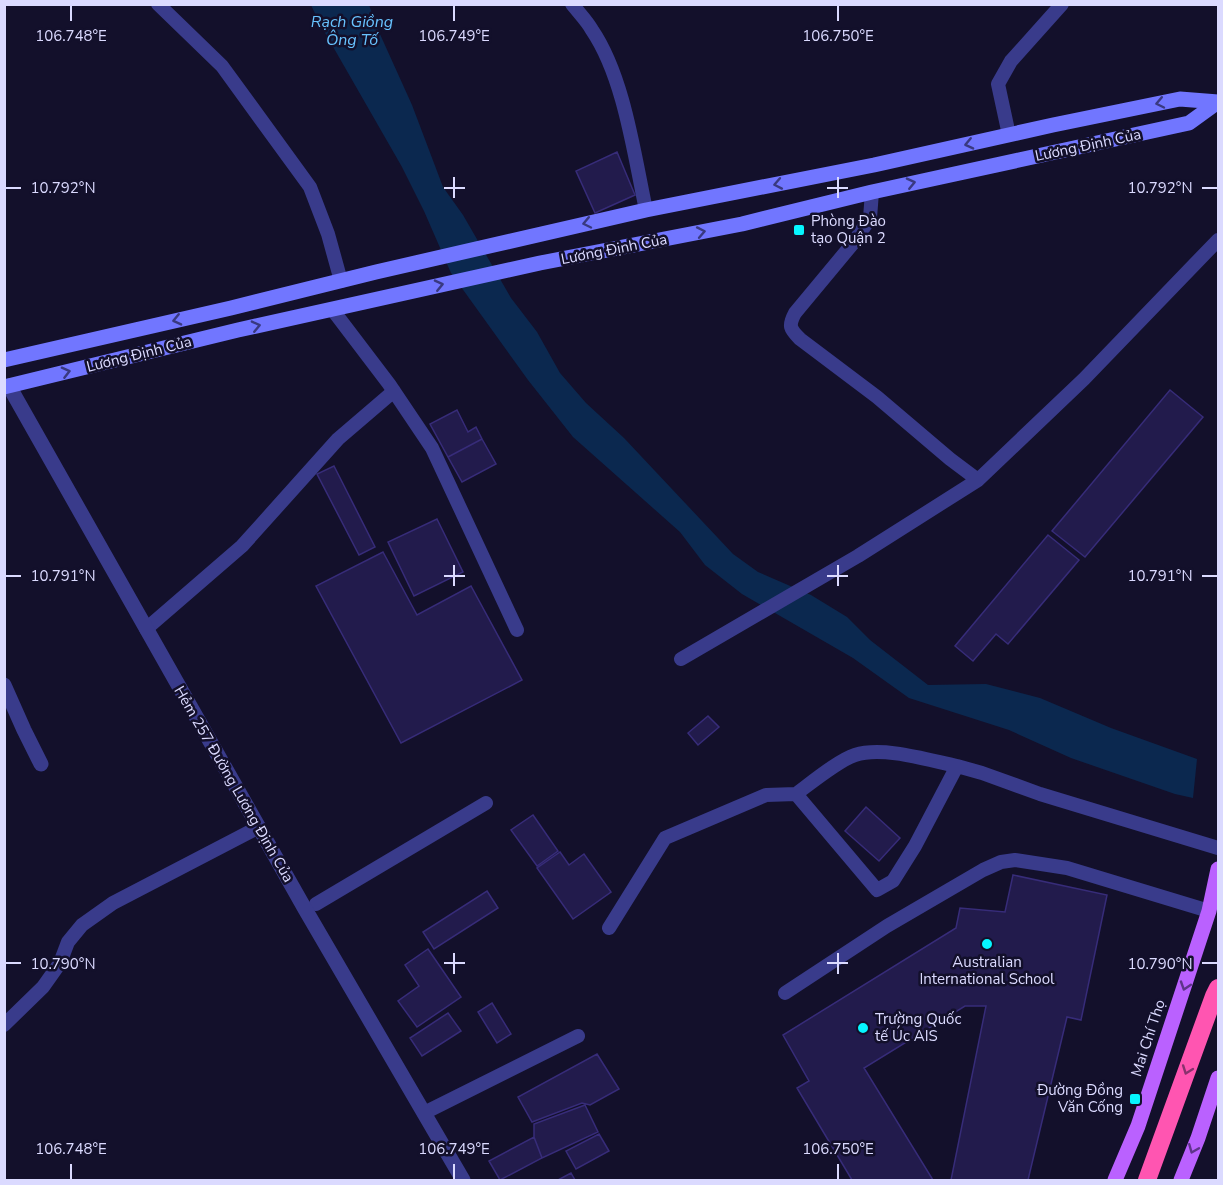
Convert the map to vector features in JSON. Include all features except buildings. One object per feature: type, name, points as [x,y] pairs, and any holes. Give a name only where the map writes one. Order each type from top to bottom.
[{"type":"highway","points":[[1147,1180],[1218,988]]},
{"type":"main road","name":"Lương Định Của","points":[[4,360],[646,210],[874,165],[1180,99],[1218,102]]},
{"type":"main road","name":"Lương Định Của","points":[[6,383],[540,263],[742,224],[872,192],[1189,123],[1218,102]]},
{"type":"main road","name":"Mai Chí Thọ","points":[[1116,1180],[1138,1126],[1209,911],[1218,869]]},
{"type":"main road","points":[[1181,1180],[1218,1078]]},
{"type":"street","name":"Hẻm 257 Đường Lương Định Của","points":[[6,383],[259,827],[311,906],[463,1180]]},
{"type":"street","points":[[4,685],[41,764]]},
{"type":"lane","points":[[158,4],[222,66],[310,187],[328,234],[341,281]]},
{"type":"lane","points":[[572,4],[592,30],[611,68],[622,99],[646,210]]},
{"type":"lane","points":[[1009,135],[998,84],[1011,61],[1062,4]]},
{"type":"lane","points":[[872,192],[870,218],[854,242],[795,313],[790,325],[800,339],[877,397],[978,480]]},
{"type":"lane","points":[[681,659],[858,556],[978,480],[1084,379],[1218,240]]},
{"type":"lane","points":[[332,309],[394,391],[432,448],[517,630]]},
{"type":"lane","points":[[146,629],[242,546],[338,440],[394,391]]},
{"type":"lane","points":[[609,928],[665,838],[766,795],[796,794],[853,755],[870,752],[897,754],[957,766],[1040,794],[1218,848]]},
{"type":"lane","points":[[796,794],[877,890],[893,881],[915,846],[957,766]]},
{"type":"lane","points":[[311,906],[486,803]]},
{"type":"lane","points":[[4,1025],[44,987],[60,963],[68,942],[82,925],[113,903],[259,827]]},
{"type":"lane","points":[[785,993],[887,926],[1000,862],[1015,860],[1067,868],[1209,911]]},
{"type":"lane","points":[[424,1113],[578,1035]]},
{"type":"water","name":"Rạch Giồng Ông Tố","points":[[311,5],[369,5],[412,105],[443,187],[463,215],[511,298],[537,332],[560,373],[586,403],[624,438],[733,554],[758,572],[811,595],[847,617],[870,640],[928,685],[986,684],[1040,698],[1111,728],[1197,759],[1193,798],[1175,794],[1071,758],[1009,730],[909,698],[853,658],[742,594],[705,565],[680,532],[573,437],[528,380],[451,273],[402,167]]},
{"type":"place","name":"Phòng Đào tạo Quận 2","points":[[799,230]]},
{"type":"place","name":"Australian International School","points":[[987,944]]},
{"type":"place","name":"Trường Quốc tế Úc AIS","points":[[863,1028]]},
{"type":"place","name":"Đường Đồng Văn Cống","points":[[1135,1099]]}]
